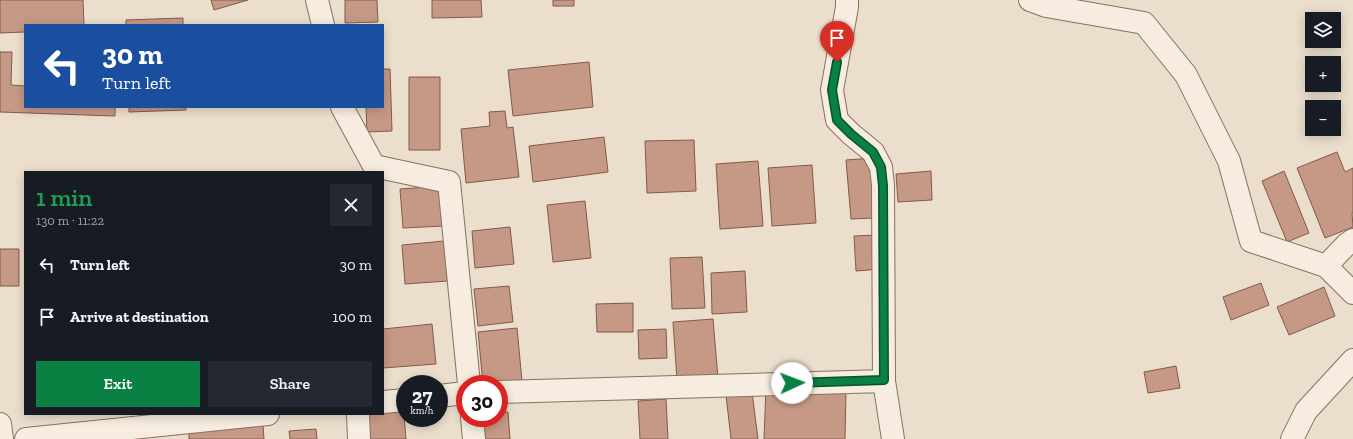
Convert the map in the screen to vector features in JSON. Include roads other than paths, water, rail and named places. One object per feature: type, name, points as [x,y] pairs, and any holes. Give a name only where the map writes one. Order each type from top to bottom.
[{"type":"street","points":[[317,0],[323,24]]},
{"type":"street","points":[[847,0],[832,90],[837,120],[873,152],[881,167],[883,186],[884,380],[893,439]]},
{"type":"street","points":[[1030,0],[1046,6],[1144,23],[1186,75],[1229,161],[1251,242],[1326,266],[1353,293]]},
{"type":"street","points":[[343,108],[374,166],[449,182],[467,375]]},
{"type":"street","points":[[1326,266],[1347,244],[1353,240]]},
{"type":"street","points":[[1292,439],[1306,412],[1353,360]]},
{"type":"street","points":[[508,392],[884,380]]},
{"type":"street","points":[[384,402],[396,401]]},
{"type":"street","points":[[26,439],[258,415]]},
{"type":"street","points":[[358,415],[359,439]]},
{"type":"street","points":[[0,424],[2,439]]},
{"type":"street","points":[[473,427],[474,439]]}]
